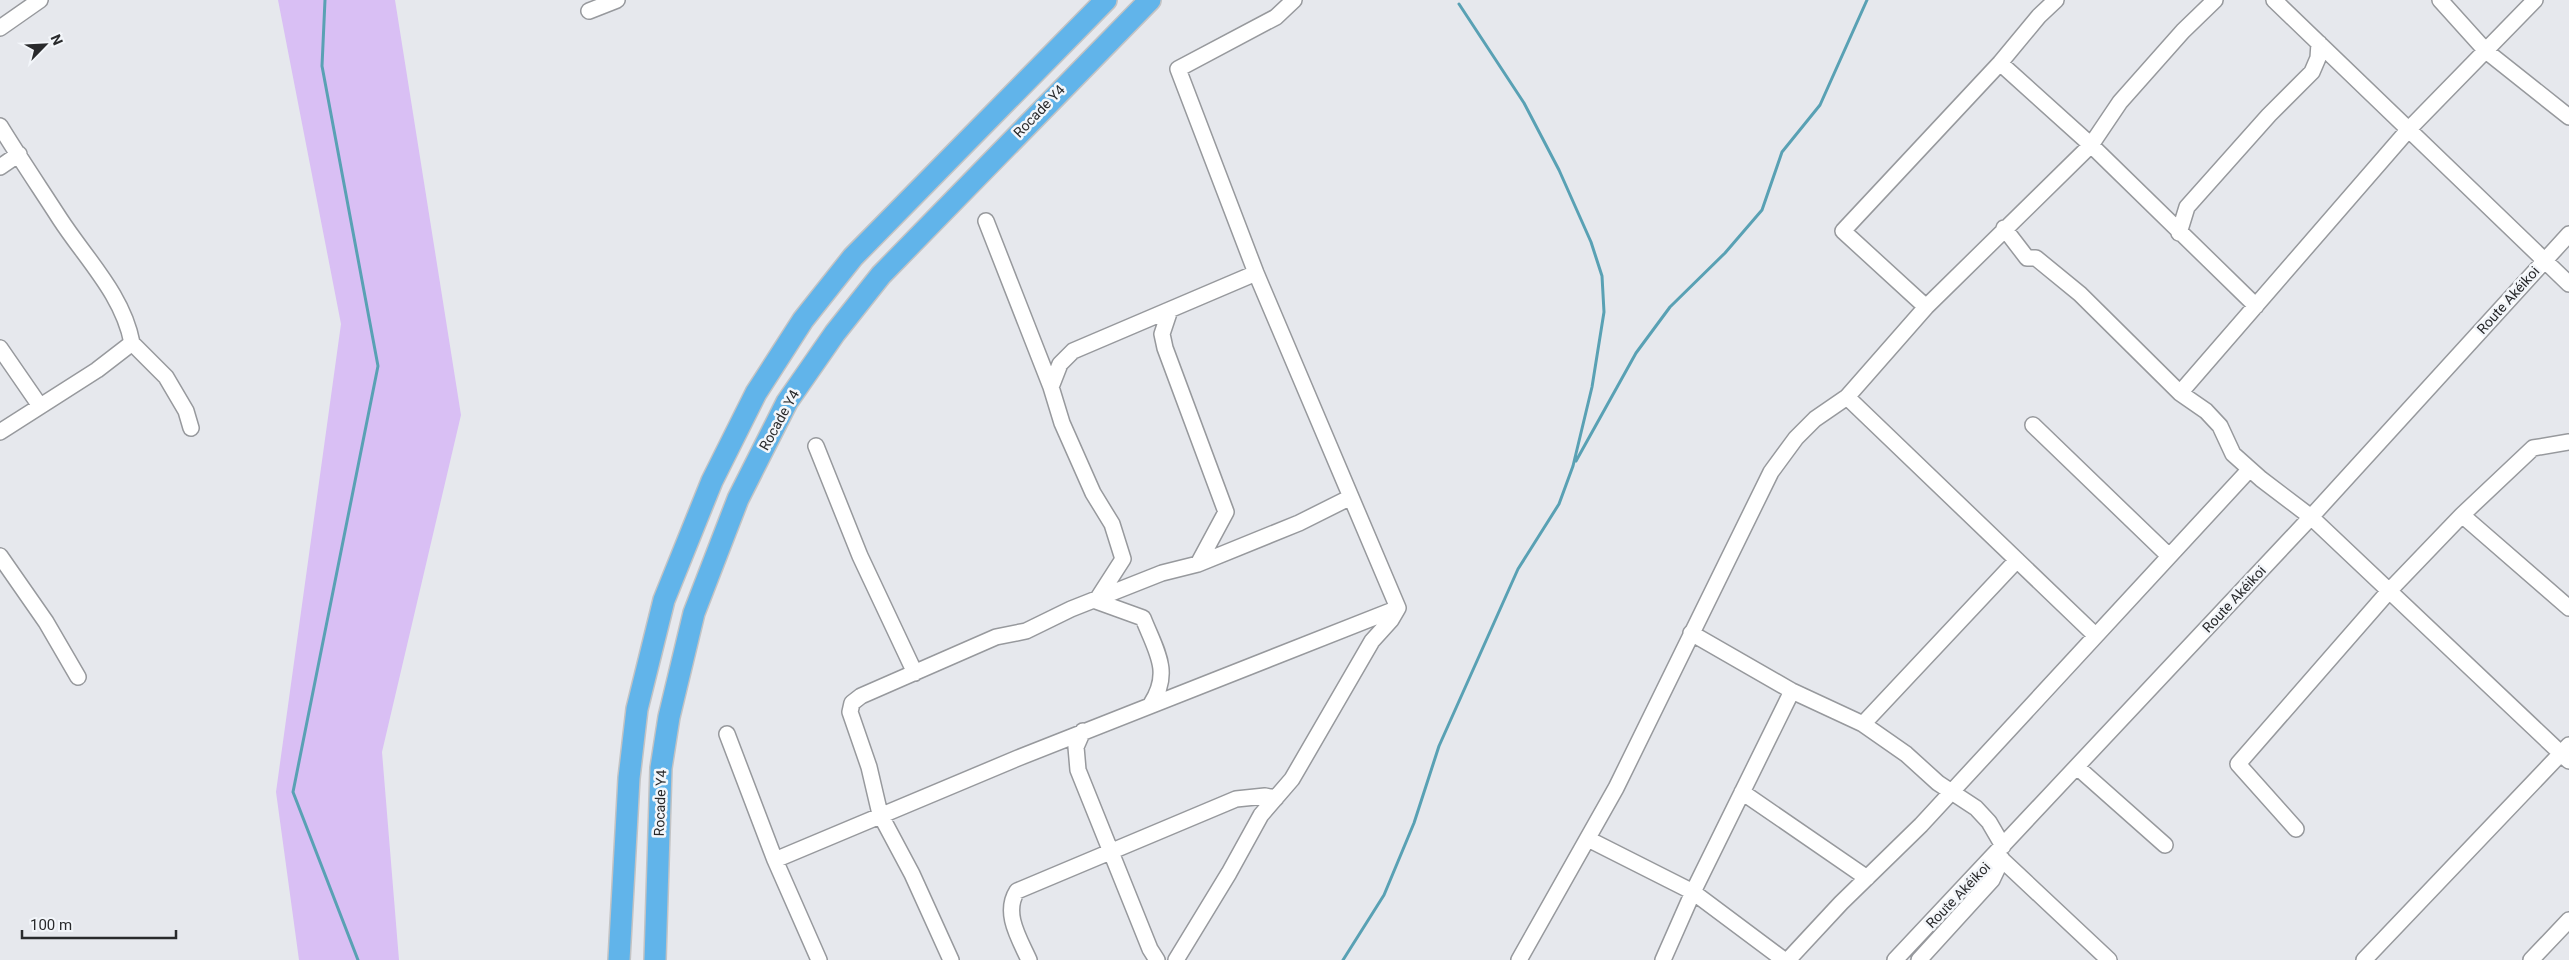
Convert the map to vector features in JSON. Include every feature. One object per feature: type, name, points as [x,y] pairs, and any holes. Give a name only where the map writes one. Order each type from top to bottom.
[{"type":"highway","points":[[619,960],[628,778],[637,709],[664,600],[712,481],[752,402],[803,320],[853,257],[1106,0]]},
{"type":"highway","name":"Rocade Y4","points":[[655,960],[661,768],[669,716],[694,613],[738,498],[787,402],[835,333],[881,275],[1150,0]]},
{"type":"street","points":[[0,28],[40,0]]},
{"type":"street","points":[[589,11],[617,0]]},
{"type":"street","points":[[1294,0],[1276,17],[1178,69],[1256,274],[1398,608]]},
{"type":"street","points":[[1926,307],[1844,231],[2000,63],[2039,16],[2056,0]]},
{"type":"street","points":[[1519,960],[1616,788],[1771,472],[1796,438],[1815,419],[1847,397],[1926,307],[2004,228],[2091,145],[2120,102],[2183,30],[2215,0]]},
{"type":"street","points":[[2274,0],[2569,284]]},
{"type":"street","points":[[2440,0],[2486,51],[2569,117]]},
{"type":"street","points":[[2180,392],[2409,129],[2535,0]]},
{"type":"street","points":[[2179,233],[2187,207],[2269,115],[2312,72],[2318,58],[2319,43]]},
{"type":"street","points":[[2000,63],[2091,145],[2179,233],[2256,306]]},
{"type":"street","points":[[0,126],[118,303],[128,322],[132,343],[166,377],[180,399],[191,428]]},
{"type":"street","points":[[0,168],[19,154]]},
{"type":"street","points":[[986,220],[1052,387],[1062,423],[1093,493],[1112,524],[1123,559],[1096,601]]},
{"type":"street","points":[[2004,228],[2028,258],[2036,258],[2080,294],[2180,392],[2206,410],[2220,426],[2232,454],[2249,470],[2311,517],[2566,753],[2364,960]]},
{"type":"street","name":"Route Akéikoi","points":[[1895,960],[2001,853],[2569,234]]},
{"type":"street","points":[[1052,387],[1060,364],[1073,351],[1256,274]]},
{"type":"street","points":[[1170,310],[1162,334],[1165,348],[1226,512],[1198,564]]},
{"type":"street","points":[[0,432],[104,365],[132,343]]},
{"type":"street","points":[[0,348],[40,406]]},
{"type":"street","points":[[1847,397],[2095,635]]},
{"type":"street","points":[[2033,425],[2169,556]]},
{"type":"street","points":[[2296,829],[2238,764],[2390,591],[2462,515],[2533,448],[2569,442]]},
{"type":"street","points":[[816,446],[860,556],[915,673]]},
{"type":"street","points":[[1788,960],[1921,825],[1950,791],[2249,470]]},
{"type":"street","points":[[951,960],[912,874],[880,814],[869,767],[850,712],[852,703],[861,696],[996,637],[1026,631],[1072,609],[1162,573],[1198,564],[1299,523],[1351,497]]},
{"type":"street","points":[[2462,515],[2569,608]]},
{"type":"street","points":[[0,556],[46,622],[78,677]]},
{"type":"street","points":[[1863,724],[2017,560]]},
{"type":"street","points":[[1096,601],[1143,618],[1162,669],[1160,690],[1151,704]]},
{"type":"street","points":[[776,860],[880,814],[1151,704],[1398,608]]},
{"type":"street","points":[[1176,960],[1261,816],[1292,779],[1372,642],[1391,620],[1398,608]]},
{"type":"street","points":[[1691,633],[1792,691],[1863,724],[1906,754],[1950,791],[1976,808],[1989,822],[2001,853],[2109,960]]},
{"type":"street","points":[[1663,960],[1693,892],[1792,691]]},
{"type":"street","points":[[1084,732],[1076,747],[1075,759],[1110,853],[1150,949],[1157,960]]},
{"type":"street","points":[[727,734],[776,860],[820,960]]},
{"type":"street","points":[[2077,768],[2165,845]]},
{"type":"street","points":[[1742,792],[1867,878]]},
{"type":"street","points":[[1028,960],[1010,910],[1012,899],[1017,891],[1236,799],[1265,796],[1276,798]]},
{"type":"street","points":[[1588,839],[1693,892],[1784,960]]},
{"type":"street","name":"Route Akéikoi","points":[[1919,960],[1992,880],[2001,853]]},
{"type":"street","points":[[2531,960],[2569,920]]},
{"type":"shaded area","points":[[278,0],[395,0],[461,415],[382,752],[399,960],[299,960],[276,792],[341,324]]},
{"type":"waterway","points":[[325,0],[322,66],[378,366],[293,792],[358,960]]},
{"type":"waterway","points":[[1576,461],[1636,353],[1670,307],[1725,253],[1762,210],[1782,152],[1820,105],[1867,0]]},
{"type":"waterway","points":[[1343,960],[1384,895],[1414,823],[1439,746],[1518,569],[1559,504],[1573,466],[1592,387],[1604,312],[1602,276],[1591,242],[1559,170],[1524,103],[1459,4]]}]
